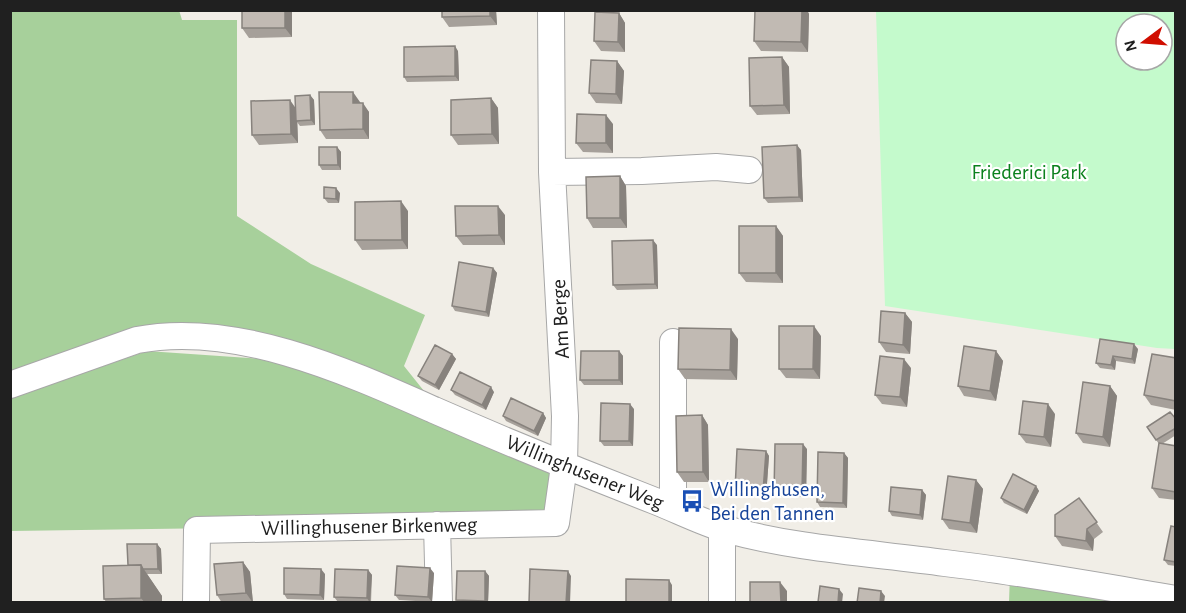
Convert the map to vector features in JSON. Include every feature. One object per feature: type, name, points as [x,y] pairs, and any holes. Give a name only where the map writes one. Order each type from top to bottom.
[{"type":"street","name":"Am Berge","points":[[551,10],[552,172],[565,416],[564,466]]},
{"type":"street","points":[[552,172],[716,167],[749,170]]},
{"type":"street","name":"Willinghusener Weg","points":[[10,385],[137,340],[154,337],[184,336],[265,347],[346,371],[564,466],[722,528],[772,541],[1010,571],[1176,599]]},
{"type":"street","points":[[673,342],[673,508]]},
{"type":"street","name":"Willinghusener Birkenweg","points":[[196,603],[197,530],[556,523],[564,466]]},
{"type":"street","points":[[437,525],[439,603]]},
{"type":"street","points":[[722,528],[722,603]]},
{"type":"green space","points":[[179,10],[182,20],[237,20],[237,216],[311,264],[425,315],[404,366],[432,401],[268,335],[146,325],[11,372],[10,11]]},
{"type":"green space","name":"Friederici Park","points":[[876,11],[1175,11],[1175,349],[885,306]]},
{"type":"green space","points":[[147,351],[265,359],[342,380],[562,474],[556,523],[11,531],[10,398]]},
{"type":"green space","points":[[1010,574],[1165,602],[1009,602]]},
{"type":"building","points":[[242,10],[285,10],[285,28],[242,28]]},
{"type":"building","points":[[442,10],[490,10],[490,16],[442,17]]},
{"type":"building","points":[[755,10],[802,10],[801,42],[754,41]]},
{"type":"building","points":[[595,12],[619,13],[618,42],[594,41]]},
{"type":"building","points":[[455,46],[455,76],[404,77],[404,47]]},
{"type":"building","points":[[782,57],[784,105],[750,106],[749,58]]},
{"type":"building","points":[[591,60],[617,61],[616,94],[589,93]]},
{"type":"building","points":[[319,92],[353,92],[353,103],[363,103],[363,129],[320,130]]},
{"type":"building","points":[[310,95],[311,120],[296,121],[295,96]]},
{"type":"building","points":[[491,98],[492,134],[451,135],[451,100]]},
{"type":"building","points":[[290,100],[291,134],[252,135],[251,101]]},
{"type":"building","points":[[577,114],[606,115],[606,143],[576,143]]},
{"type":"building","points":[[797,145],[799,197],[764,198],[762,147]]},
{"type":"building","points":[[319,147],[337,147],[338,165],[319,165]]},
{"type":"building","points":[[620,176],[620,218],[587,218],[586,177]]},
{"type":"building","points":[[324,187],[336,188],[336,199],[324,198]]},
{"type":"building","points":[[401,201],[402,240],[355,240],[355,202]]},
{"type":"building","points":[[455,206],[498,206],[499,235],[456,236]]},
{"type":"building","points":[[739,226],[776,226],[776,273],[739,273]]},
{"type":"building","points":[[653,240],[655,284],[613,285],[612,241]]},
{"type":"building","points":[[459,262],[493,268],[486,312],[452,306]]},
{"type":"building","points":[[881,311],[905,313],[903,345],[879,342]]},
{"type":"building","points":[[779,326],[814,326],[813,369],[779,369]]},
{"type":"building","points":[[679,328],[731,329],[730,370],[678,369]]},
{"type":"building","points":[[1100,339],[1134,344],[1132,359],[1113,356],[1111,365],[1096,363]]},
{"type":"building","points":[[435,345],[452,354],[435,385],[418,376]]},
{"type":"building","points":[[964,346],[996,351],[990,391],[958,386]]},
{"type":"building","points":[[581,351],[619,351],[619,380],[580,380]]},
{"type":"building","points":[[1152,354],[1176,358],[1176,401],[1144,395]]},
{"type":"building","points":[[880,356],[904,359],[900,397],[875,395]]},
{"type":"building","points":[[460,372],[491,387],[482,405],[451,390]]},
{"type":"building","points":[[1083,382],[1110,386],[1103,437],[1076,433]]},
{"type":"building","points":[[511,398],[543,413],[534,431],[503,416]]},
{"type":"building","points":[[1023,401],[1048,404],[1044,437],[1019,434]]},
{"type":"building","points":[[601,403],[630,404],[629,441],[600,441]]},
{"type":"building","points":[[1170,412],[1176,419],[1176,428],[1156,440],[1147,427]]},
{"type":"building","points":[[702,415],[703,472],[677,472],[676,416]]},
{"type":"building","points":[[1159,443],[1176,446],[1176,492],[1152,488]]},
{"type":"building","points":[[775,444],[803,444],[802,492],[774,492]]},
{"type":"building","points":[[737,449],[766,451],[763,492],[735,490]]},
{"type":"building","points":[[818,452],[844,453],[843,503],[817,502]]},
{"type":"building","points":[[1013,474],[1036,486],[1024,510],[1001,498]]},
{"type":"building","points":[[948,476],[976,480],[970,523],[942,519]]},
{"type":"building","points":[[891,487],[922,490],[920,515],[889,511]]},
{"type":"building","points":[[1079,498],[1097,522],[1087,529],[1086,541],[1055,536],[1055,515]]},
{"type":"building","points":[[1171,526],[1176,527],[1176,562],[1164,560]]},
{"type":"building","points":[[127,544],[157,544],[158,569],[143,569],[141,565],[128,565]]},
{"type":"building","points":[[243,562],[246,593],[217,595],[214,564]]},
{"type":"building","points":[[141,565],[141,598],[104,599],[103,566]]},
{"type":"building","points":[[397,566],[430,568],[428,597],[395,595]]},
{"type":"building","points":[[284,568],[321,569],[320,595],[284,594]]},
{"type":"building","points":[[335,569],[368,570],[367,598],[334,597]]},
{"type":"building","points":[[530,569],[568,571],[566,603],[529,603]]},
{"type":"building","points":[[457,571],[485,571],[485,601],[456,600]]},
{"type":"building","points":[[626,579],[669,580],[669,603],[626,603]]},
{"type":"building","points":[[750,582],[780,582],[781,603],[750,603]]},
{"type":"building","points":[[820,586],[839,589],[838,603],[818,602]]},
{"type":"building","points":[[859,588],[881,591],[880,603],[857,603]]},
{"type":"place","name":"Willinghusen, Bei den Tannen","points":[[692,501]]}]
